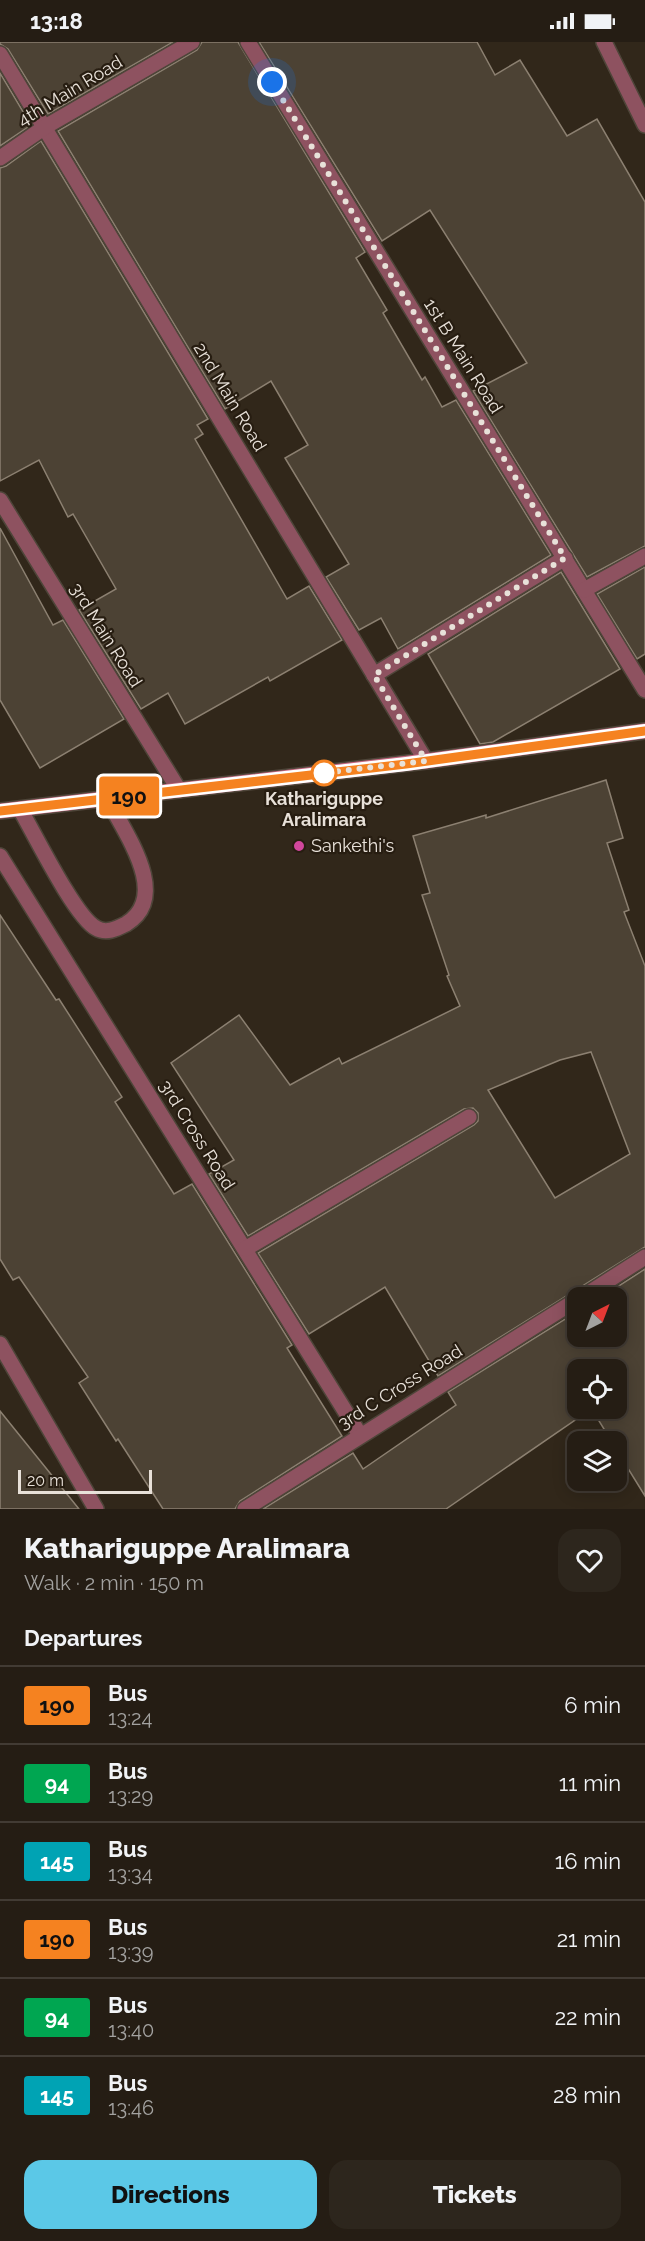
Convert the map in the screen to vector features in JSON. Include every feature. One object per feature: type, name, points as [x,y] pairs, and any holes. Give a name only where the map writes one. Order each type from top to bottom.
[{"type":"main road","points":[[0,811],[426,761],[645,731]]},
{"type":"street","name":"4th Main Road","points":[[0,158],[45,127],[192,42]]},
{"type":"street","name":"1st B Main Road","points":[[248,42],[645,690]]},
{"type":"street","points":[[604,42],[645,125]]},
{"type":"street","name":"2nd Main Road","points":[[0,54],[426,761]]},
{"type":"street","name":"3rd Main Road","points":[[0,500],[179,790]]},
{"type":"street","points":[[584,590],[645,556]]},
{"type":"street","points":[[374,675],[565,558]]},
{"type":"street","points":[[20,809],[74,904],[95,928],[108,932],[123,925],[140,912],[145,901],[146,885],[143,870],[107,798]]},
{"type":"street","name":"3rd Cross Road","points":[[0,856],[360,1435]]},
{"type":"street","points":[[245,1249],[470,1117]]},
{"type":"street","name":"3rd C Cross Road","points":[[597,1287],[645,1257]]},
{"type":"street","name":"3rd C Cross Road","points":[[245,1509],[567,1306]]},
{"type":"street","points":[[0,1344],[96,1509]]},
{"type":"building","points":[[0,42],[173,42],[48,114],[8,49]]},
{"type":"building","points":[[202,42],[238,42],[365,252],[356,258],[387,310],[383,313],[422,380],[425,377],[442,407],[456,400],[551,555],[398,649],[381,618],[359,630],[326,577],[349,564],[285,458],[308,445],[271,381],[225,409],[58,131],[197,50]]},
{"type":"building","points":[[259,42],[477,42],[495,75],[520,60],[567,136],[597,119],[645,202],[645,546],[587,577],[473,391],[527,363],[430,210],[382,241]]},
{"type":"building","points":[[0,73],[31,125],[0,146]]},
{"type":"building","points":[[41,141],[208,419],[197,425],[203,434],[195,439],[287,599],[309,586],[342,640],[270,681],[268,677],[185,724],[168,693],[141,709],[79,610],[116,589],[73,514],[68,517],[39,460],[0,481],[0,168]]},
{"type":"building","points":[[0,528],[53,625],[63,620],[124,719],[40,768],[0,700]]},
{"type":"building","points":[[645,567],[645,654],[637,659],[597,594]]},
{"type":"building","points":[[561,572],[620,669],[493,742],[480,744],[428,654]]},
{"type":"building","points":[[606,780],[623,838],[607,843],[629,910],[624,912],[645,966],[645,1247],[581,1287],[567,1287],[567,1296],[438,1376],[385,1287],[309,1334],[258,1253],[474,1125],[478,1121],[478,1113],[473,1108],[464,1109],[248,1236],[209,1174],[234,1160],[171,1063],[239,1015],[290,1085],[339,1058],[342,1064],[460,1006],[447,976],[449,975],[422,895],[430,893],[413,836],[486,815],[486,818]],"holes":[[[591,1052],[630,1154],[555,1198],[488,1090],[560,1060]]]},
{"type":"building","points":[[0,915],[56,1000],[59,999],[122,1097],[115,1102],[174,1194],[192,1184],[292,1345],[287,1348],[342,1436],[240,1501],[235,1509],[163,1509],[79,1383],[88,1377],[19,1277],[13,1280],[0,1259]]},
{"type":"building","points":[[645,1269],[645,1496],[627,1467],[627,1431],[605,1431],[598,1419],[627,1419],[627,1359],[567,1359],[567,1419],[577,1419],[446,1509],[263,1509],[353,1453],[363,1469],[456,1405],[448,1392],[567,1318],[567,1347],[627,1347],[627,1287],[617,1287]]},
{"type":"building","points":[[0,1411],[79,1509],[0,1509]]},
{"type":"bus line","name":"190","points":[[0,811],[406,764],[645,731]]},
{"type":"place","name":"Kathariguppe Aralimara","points":[[324,773]]},
{"type":"place","name":"Sankethi's","points":[[299,846]]},
{"type":"route","points":[[272,82],[565,558],[374,675],[426,761],[324,773]]}]
